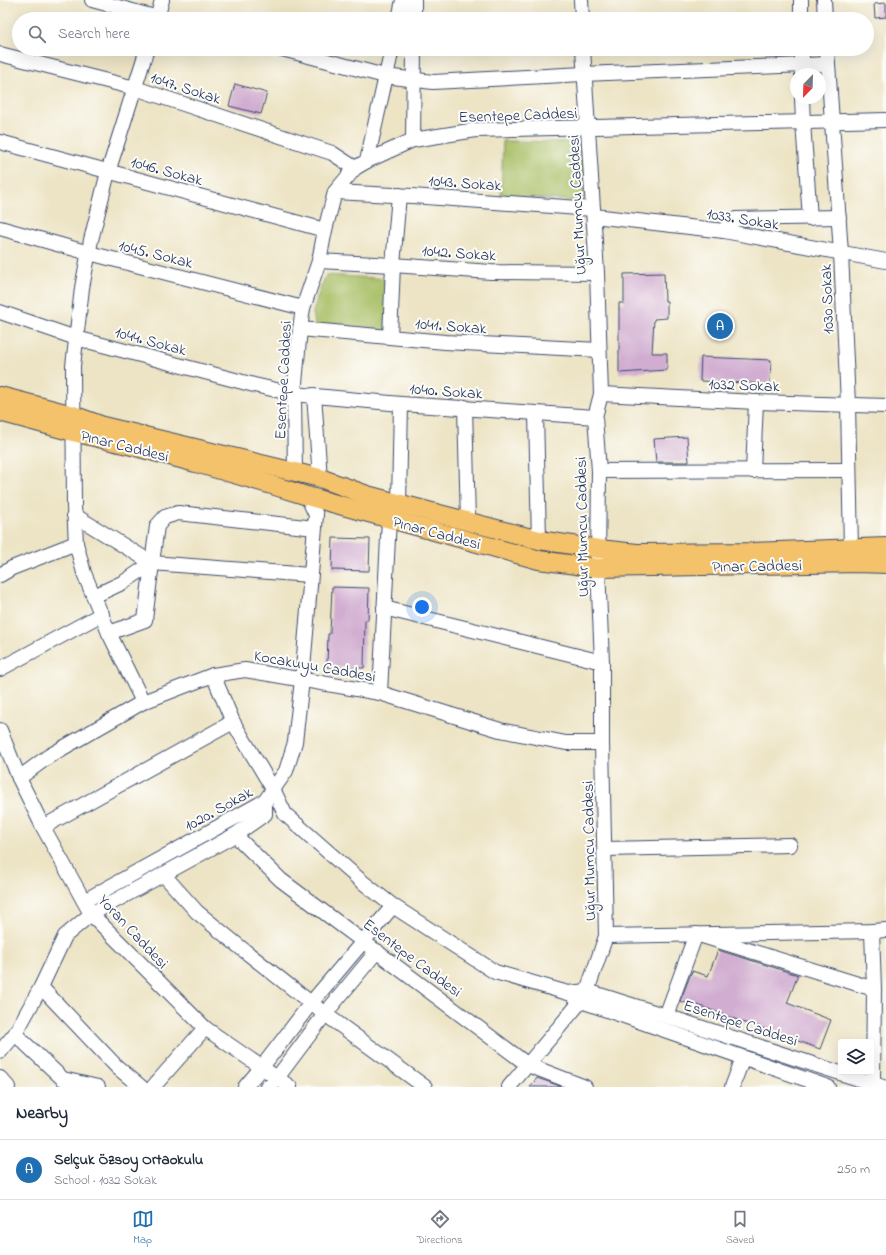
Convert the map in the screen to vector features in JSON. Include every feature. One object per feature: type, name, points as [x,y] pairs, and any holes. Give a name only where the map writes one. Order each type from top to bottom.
[{"type":"main road","name":"Pınar Caddesi","points":[[0,396],[132,446],[539,560],[598,568],[858,563],[886,564]]},
{"type":"main road","name":"Pınar Caddesi","points":[[0,412],[73,424],[103,426],[320,478],[368,495],[539,540],[599,550],[637,553],[752,552],[886,547]]},
{"type":"main road","points":[[295,473],[307,496],[320,478]]},
{"type":"street","points":[[92,0],[134,12]]},
{"type":"street","points":[[160,12],[162,0]]},
{"type":"street","points":[[400,12],[403,0]]},
{"type":"street","points":[[414,0],[414,12]]},
{"type":"street","points":[[581,0],[582,12]]},
{"type":"street","points":[[801,0],[801,12]]},
{"type":"street","points":[[824,0],[825,12]]},
{"type":"street","name":"1047. Sokak","points":[[0,54],[135,88],[361,164]]},
{"type":"street","points":[[143,702],[109,633],[84,573],[76,543],[74,515],[73,366],[82,288],[88,253],[108,172],[145,56]]},
{"type":"street","points":[[309,56],[385,76],[433,82],[583,74],[790,70]]},
{"type":"street","points":[[361,164],[390,56]]},
{"type":"street","points":[[413,140],[414,56]]},
{"type":"street","name":"Uğur Mumcu Caddesi","points":[[583,56],[583,74],[594,212],[601,394],[595,417],[599,471],[598,568],[602,662],[606,936],[584,996]]},
{"type":"street","points":[[802,56],[802,68]]},
{"type":"street","name":"1030 Sokak","points":[[827,56],[841,253],[848,404],[851,549]]},
{"type":"street","points":[[811,68],[828,64]]},
{"type":"street","points":[[802,104],[810,218]]},
{"type":"street","name":"Esentepe Caddesi","points":[[295,473],[294,394],[303,308],[319,261],[335,192],[361,164],[413,140],[476,130],[886,120]]},
{"type":"street","name":"1046. Sokak","points":[[0,142],[325,230]]},
{"type":"street","name":"1043. Sokak","points":[[335,192],[399,195],[594,212]]},
{"type":"street","points":[[390,337],[393,265],[399,195]]},
{"type":"street","name":"1033. Sokak","points":[[594,212],[724,231],[886,261]]},
{"type":"street","points":[[724,231],[730,222],[736,219],[839,217]]},
{"type":"street","name":"1045. Sokak","points":[[0,228],[88,253],[303,308]]},
{"type":"street","name":"1042. Sokak","points":[[319,261],[491,272],[597,273]]},
{"type":"street","name":"1044. Sokak","points":[[0,312],[76,338],[254,385],[294,394]]},
{"type":"street","name":"1041. Sokak","points":[[300,329],[445,342],[599,350]]},
{"type":"street","name":"1040. Sokak","points":[[294,394],[401,404],[465,407],[536,414],[595,417]]},
{"type":"street","name":"1032 Sokak","points":[[601,394],[756,402],[886,406]]},
{"type":"street","name":"Esentepe Caddesi","points":[[314,395],[320,478]]},
{"type":"street","points":[[753,471],[756,402]]},
{"type":"street","points":[[399,503],[401,404]]},
{"type":"street","points":[[465,407],[468,521]]},
{"type":"street","points":[[536,414],[539,540]]},
{"type":"street","points":[[599,471],[849,470]]},
{"type":"street","points":[[265,801],[286,771],[295,742],[302,680],[316,515],[307,496]]},
{"type":"street","points":[[109,633],[145,620],[157,526],[164,517],[178,513],[315,528]]},
{"type":"street","points":[[74,515],[152,563],[310,575]]},
{"type":"street","points":[[380,693],[389,519]]},
{"type":"street","points":[[0,575],[12,568],[76,543]]},
{"type":"street","points":[[94,596],[124,582],[152,563]]},
{"type":"street","points":[[384,608],[602,662]]},
{"type":"street","points":[[0,669],[102,614]]},
{"type":"street","name":"Kocakuyu Caddesi","points":[[19,778],[49,756],[143,702],[213,675],[245,670],[380,693],[500,730],[566,743],[602,742]]},
{"type":"street","points":[[213,675],[233,722],[273,789],[285,814],[360,880],[393,906],[495,972],[568,993],[584,996],[509,1087]]},
{"type":"street","points":[[42,828],[233,722]]},
{"type":"street","name":"Yoran Caddesi","points":[[0,730],[19,778],[42,828],[91,914],[206,1028],[262,1067],[272,1084],[290,1087]]},
{"type":"street","name":"1020. Sokak","points":[[0,1052],[15,1034],[42,987],[66,936],[91,914],[235,835],[265,814],[265,801],[84,901]]},
{"type":"street","name":"Esentepe Caddesi","points":[[235,835],[281,880],[528,1065],[585,1087]]},
{"type":"street","points":[[605,849],[790,845]]},
{"type":"street","points":[[163,874],[198,912],[325,1014],[425,1087]]},
{"type":"street","points":[[245,1087],[311,1003],[393,906]]},
{"type":"street","points":[[606,936],[879,930],[874,989],[878,1086]]},
{"type":"street","points":[[696,934],[874,989]]},
{"type":"street","points":[[666,1016],[696,934]]},
{"type":"street","points":[[272,1084],[325,1014],[377,951]]},
{"type":"street","points":[[42,987],[117,1067],[141,1087]]},
{"type":"street","name":"Esentepe Caddesi","points":[[584,996],[666,1016],[878,1086]]},
{"type":"street","name":"Esentepe Caddesi","points":[[584,996],[743,1058],[828,1087]]},
{"type":"street","points":[[153,1087],[206,1028]]},
{"type":"street","points":[[15,1034],[63,1079],[98,1087]]},
{"type":"street","points":[[732,1087],[743,1058]]},
{"type":"street","points":[[0,1078],[8,1087]]},
{"type":"green space","points":[[503,141],[578,142],[584,149],[584,198],[575,201],[501,196]]},
{"type":"green space","points":[[326,275],[390,279],[387,331],[315,326],[313,312]]},
{"type":"building","points":[[886,3],[886,17],[875,18],[874,4]]},
{"type":"building","points":[[235,84],[267,93],[261,114],[229,106]]},
{"type":"building","points":[[664,273],[667,318],[654,319],[652,353],[667,353],[667,370],[619,373],[619,303],[624,303],[624,274]]},
{"type":"building","points":[[701,357],[771,360],[770,384],[700,381]]},
{"type":"building","points":[[687,437],[689,462],[656,462],[654,439]]},
{"type":"building","points":[[333,538],[370,539],[369,571],[332,570]]},
{"type":"building","points":[[332,587],[369,588],[368,620],[365,620],[364,668],[327,667]]},
{"type":"building","points":[[718,950],[798,975],[787,1003],[831,1020],[820,1049],[695,1004],[694,1006],[680,1001],[692,971],[708,976]]},
{"type":"building","points":[[537,1078],[560,1086],[560,1087],[530,1087]]},
{"type":"place","name":"Selçuk Özsoy Ortaokulu","points":[[720,326]]}]
